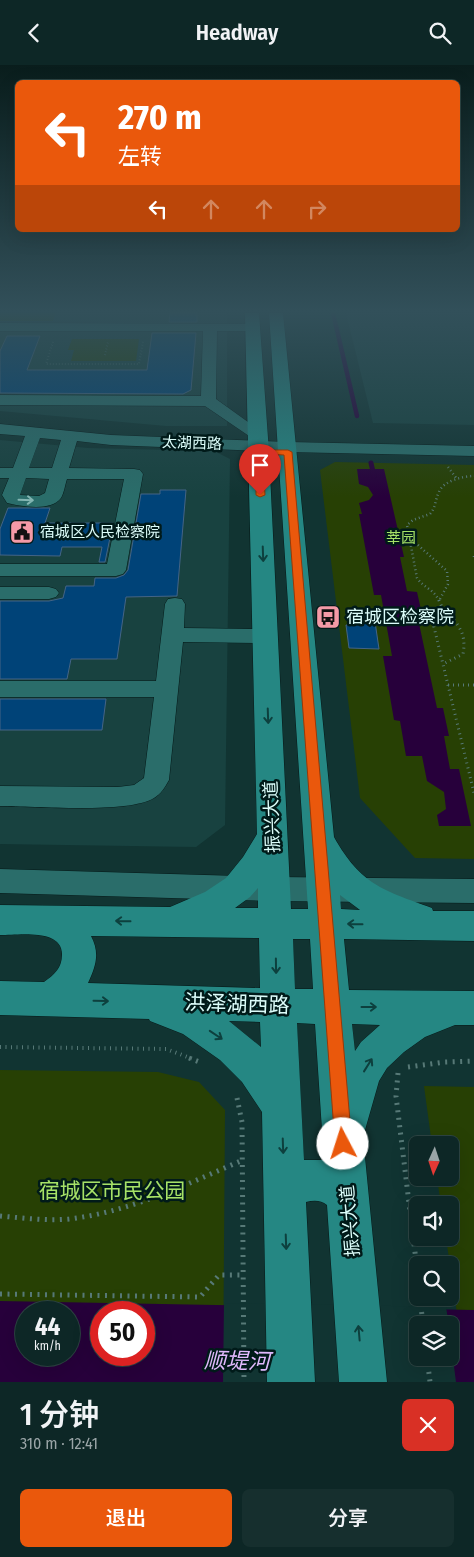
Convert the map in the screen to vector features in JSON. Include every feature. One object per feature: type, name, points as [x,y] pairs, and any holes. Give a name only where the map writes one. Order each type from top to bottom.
[{"type":"main road","name":"振兴大道","points":[[255,374],[256,387],[293,511],[363,1382]]},
{"type":"main road","name":"振兴大道","points":[[282,374],[283,387],[261,510],[291,1382]]},
{"type":"main road","points":[[256,387],[269,391],[283,387]]},
{"type":"main road","points":[[261,510],[266,505],[279,502],[287,504],[293,511]]},
{"type":"main road","points":[[270,776],[280,783],[292,785],[304,783],[313,777]]},
{"type":"main road","points":[[170,921],[212,906],[239,888],[255,867],[272,835]]},
{"type":"main road","points":[[318,836],[337,867],[356,890],[389,907],[458,926]]},
{"type":"main road","points":[[0,920],[276,922],[458,926]]},
{"type":"main road","points":[[49,920],[71,933],[78,945],[80,956],[77,971],[67,986],[49,999]]},
{"type":"main road","name":"洪泽湖西路","points":[[0,998],[332,1007],[467,1008]]},
{"type":"main road","points":[[140,1001],[194,1021],[222,1038],[252,1064],[273,1090],[281,1109]]},
{"type":"main road","points":[[343,1144],[362,1074],[374,1055],[391,1039],[414,1023],[467,1008]]},
{"type":"main road","points":[[284,1193],[297,1182],[312,1180],[330,1181],[348,1194]]},
{"type":"street","points":[[208,401],[209,374]]},
{"type":"street","points":[[0,400],[208,401],[273,445],[474,456]]},
{"type":"street","name":"太湖西路","points":[[0,418],[273,445],[474,439]]},
{"type":"street","name":"太湖西路","points":[[0,429],[111,440],[474,451]]},
{"type":"street","points":[[34,433],[11,495],[13,499],[42,501],[53,496],[70,436]]},
{"type":"street","points":[[0,473],[134,474],[116,570],[0,571]]},
{"type":"street","points":[[0,593],[49,593]]},
{"type":"street","points":[[0,796],[118,797],[134,796],[151,789],[156,780],[175,605]]},
{"type":"street","points":[[173,635],[266,636]]},
{"type":"street","points":[[0,689],[166,689]]},
{"type":"street","points":[[0,881],[274,889],[474,891]]},
{"type":"path","points":[[443,664],[463,654],[466,641],[465,634],[443,610],[436,593],[421,584],[417,577],[407,525],[411,520],[427,516],[435,509],[439,490],[454,479],[474,476]]},
{"type":"path","points":[[408,535],[447,571],[448,584],[440,599]]},
{"type":"path","points":[[443,610],[436,618],[434,627],[474,793]]},
{"type":"path","points":[[448,685],[474,685]]},
{"type":"path","points":[[0,1047],[166,1049],[210,1068]]},
{"type":"path","points":[[415,1256],[396,1096],[398,1072],[411,1065],[474,1061]]},
{"type":"path","points":[[236,1094],[242,1122],[244,1382]]},
{"type":"path","points":[[0,1216],[29,1219],[68,1219],[111,1211],[151,1199],[243,1160]]},
{"type":"path","points":[[0,1294],[200,1297],[219,1275],[244,1277]]},
{"type":"path","points":[[428,1366],[430,1382]]},
{"type":"shaded area","points":[[0,374],[227,374],[227,426],[166,426],[0,411]]},
{"type":"shaded area","points":[[361,374],[474,374],[474,425],[373,423]]},
{"type":"shaded area","points":[[0,440],[88,448],[214,451],[230,459],[225,825],[196,847],[0,844]]},
{"type":"green space","name":"莘园","points":[[335,462],[474,465],[474,859],[415,858],[360,798],[320,470]]},
{"type":"green space","name":"宿城区市民公园","points":[[0,1070],[158,1072],[199,1082],[225,1110],[223,1382],[0,1382]]},
{"type":"green space","points":[[424,1086],[474,1087],[474,1382],[467,1382],[459,1316],[457,1316],[456,1306],[459,1306],[459,1256],[449,1256],[447,1246],[459,1246],[459,1196],[440,1196],[438,1186],[459,1186],[459,1136],[431,1136]]},
{"type":"water","points":[[357,469],[384,469],[404,557],[400,557],[407,591],[417,592],[422,614],[417,614],[437,708],[443,708],[449,736],[444,736],[450,769],[459,769],[471,826],[439,826],[437,815],[446,809],[444,792],[427,781],[422,756],[406,756],[400,721],[394,720],[383,656],[392,656],[381,595],[374,595],[359,514],[362,514],[359,503],[369,500],[373,495],[368,487],[359,484]]},
{"type":"water","name":"顺堤河","points":[[0,1301],[15,1301],[15,1366],[80,1366],[80,1303],[90,1303],[90,1366],[155,1366],[155,1304],[474,1310],[474,1382],[0,1382]]},
{"type":"pier","points":[[224,1303],[446,1307],[448,1316],[409,1316],[409,1366],[454,1366],[456,1382],[223,1382]]},
{"type":"building","points":[[0,374],[192,374],[191,390],[183,394],[0,393]]},
{"type":"building","points":[[160,490],[186,490],[177,596],[126,597],[117,659],[71,659],[67,679],[0,679],[0,601],[49,601],[63,598],[66,586],[94,586],[95,578],[116,578],[124,575],[128,570],[141,494],[160,494]]},
{"type":"building","points":[[8,508],[50,508],[45,523],[113,523],[105,562],[99,562],[102,547],[62,547],[60,556],[0,555],[0,529]]},
{"type":"building","points":[[349,615],[374,615],[379,649],[349,648],[346,625],[350,625]]},
{"type":"building","points":[[0,699],[106,699],[102,730],[0,730]]},
{"type":"waterway","points":[[347,374],[357,416]]},
{"type":"waterway","points":[[371,463],[374,476]]},
{"type":"place","name":"宿城区人民检察院","points":[[22,532]]},
{"type":"place","name":"宿城区检察院","points":[[328,617]]},
{"type":"route","points":[[260,495],[259,452],[288,452],[343,1144]]}]
